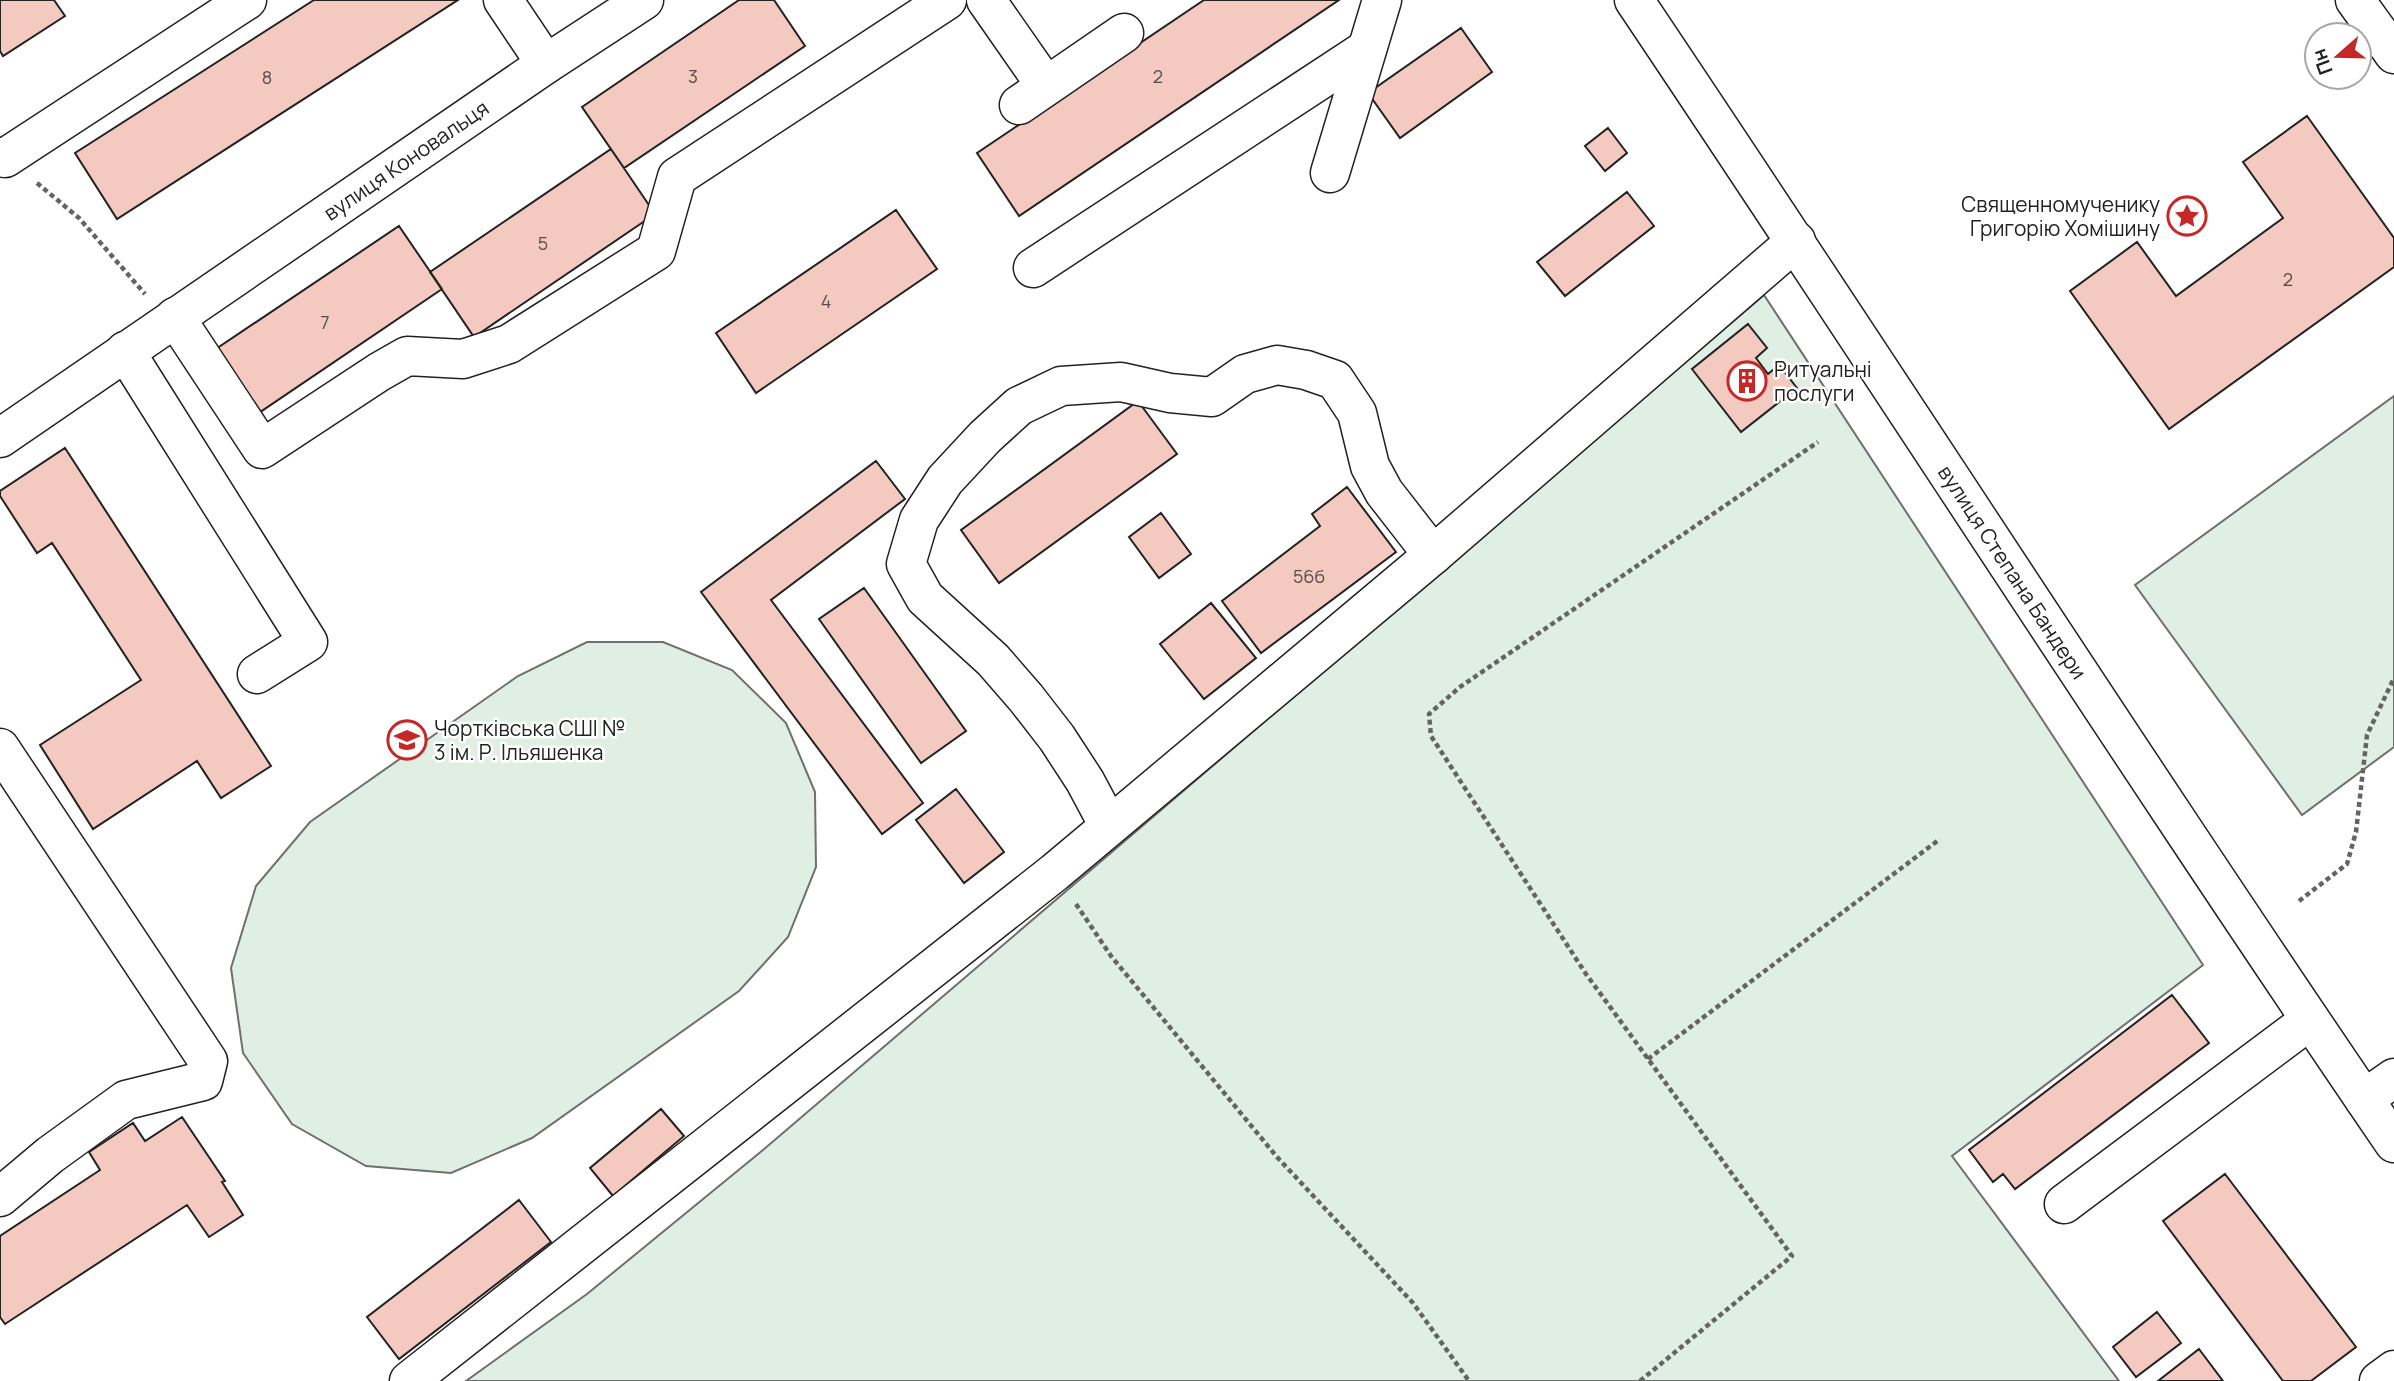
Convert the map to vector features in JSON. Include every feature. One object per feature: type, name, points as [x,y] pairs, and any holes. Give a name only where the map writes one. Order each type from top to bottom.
[{"type":"street","points":[[3,157],[247,0]]},
{"type":"street","points":[[503,0],[546,64]]},
{"type":"street","name":"вулиця Коновальця","points":[[0,438],[546,64],[644,0]]},
{"type":"street","points":[[172,319],[262,449],[407,356],[463,359],[509,344],[656,251],[677,177],[947,0]]},
{"type":"street","points":[[986,0],[1033,96],[1124,33]]},
{"type":"street","points":[[1329,173],[1382,0]]},
{"type":"street","name":"вулиця Степана Бандери","points":[[1634,0],[2311,1020],[2379,1089],[2394,1143]]},
{"type":"street","points":[[2355,0],[2394,54]]},
{"type":"street","points":[[1033,268],[1367,49]]},
{"type":"street","points":[[408,1381],[1055,872],[1433,555],[1796,241]]},
{"type":"street","points":[[125,351],[308,642],[257,674]]},
{"type":"street","points":[[1110,826],[1085,781],[1027,698],[993,660],[925,598],[906,564],[919,520],[945,480],[985,437],[1019,406],[1061,386],[1121,382],[1170,393],[1212,397],[1245,374],[1277,365],[1306,370],[1335,380],[1357,413],[1370,466],[1384,492],[1433,555]]},
{"type":"street","points":[[0,748],[208,1061],[203,1081],[126,1100],[50,1155],[0,1197]]},
{"type":"street","points":[[2064,1204],[2311,1020]]},
{"type":"street","points":[[2379,1381],[2394,1370]]},
{"type":"path","points":[[3,157],[79,218],[172,319]]},
{"type":"path","points":[[1640,1381],[1792,1256],[1586,974],[1431,736],[1429,714],[1460,687],[1818,442]]},
{"type":"path","points":[[2299,901],[2347,864],[2356,832],[2367,735],[2394,678]]},
{"type":"path","points":[[1648,1059],[1940,839]]},
{"type":"path","points":[[1055,872],[1111,956],[1277,1157],[1413,1303],[1469,1381]]},
{"type":"green space","points":[[1764,295],[2203,965],[1952,1156],[2119,1381],[466,1381],[587,1294],[763,1150]]},
{"type":"green space","points":[[2394,396],[2394,747],[2302,815],[2135,585]]},
{"type":"green space","points":[[587,642],[663,642],[732,670],[786,723],[815,792],[816,867],[788,937],[739,991],[532,1138],[451,1173],[366,1166],[292,1124],[243,1053],[231,968],[256,886],[310,822],[518,676]]},
{"type":"building","points":[[0,0],[54,0],[65,16],[3,56],[0,51]]},
{"type":"building","points":[[314,0],[458,0],[117,219],[75,153]]},
{"type":"building","points":[[739,0],[774,0],[805,46],[624,168],[582,107]]},
{"type":"building","points":[[1204,0],[1339,0],[1019,216],[977,153]]},
{"type":"building","points":[[1461,28],[1492,72],[1400,138],[1368,93]]},
{"type":"building","points":[[2307,116],[2394,238],[2394,267],[2169,429],[2070,291],[2137,242],[2176,296],[2283,218],[2243,162]]},
{"type":"building","points":[[1608,128],[1627,153],[1605,171],[1585,146]]},
{"type":"building","points":[[611,149],[655,214],[474,337],[430,272]]},
{"type":"building","points":[[1627,192],[1654,226],[1565,296],[1537,262]]},
{"type":"building","points":[[896,210],[937,269],[756,393],[716,333]]},
{"type":"building","points":[[399,226],[442,289],[250,419],[207,355]]},
{"type":"building","name":"Ритуальні послуги","points":[[1748,324],[1767,348],[1756,358],[1768,374],[1779,365],[1797,388],[1741,432],[1692,369]]},
{"type":"building","points":[[1138,401],[1177,454],[999,583],[961,530]]},
{"type":"building","points":[[65,448],[271,766],[221,798],[197,761],[93,829],[40,745],[141,680],[52,543],[37,553],[0,496],[0,491]]},
{"type":"building","points":[[876,461],[905,499],[771,600],[923,803],[882,834],[701,592]]},
{"type":"building","points":[[1347,487],[1396,552],[1261,653],[1222,601],[1320,526],[1312,514]]},
{"type":"building","points":[[1161,513],[1191,554],[1159,578],[1129,537]]},
{"type":"building","points":[[864,588],[966,731],[921,763],[819,619]]},
{"type":"building","points":[[1211,603],[1256,658],[1204,699],[1160,644]]},
{"type":"building","points":[[956,789],[1004,852],[964,883],[916,820]]},
{"type":"building","points":[[2172,995],[2209,1043],[2015,1189],[2003,1174],[1993,1182],[1969,1150]]},
{"type":"building","points":[[661,1109],[684,1136],[613,1196],[590,1168]]},
{"type":"building","points":[[182,1117],[225,1181],[222,1182],[243,1215],[209,1237],[187,1205],[5,1324],[0,1317],[0,1236],[100,1170],[89,1152],[133,1123],[145,1141]]},
{"type":"building","points":[[2225,1174],[2356,1347],[2311,1381],[2283,1381],[2163,1221]]},
{"type":"building","points":[[519,1200],[551,1242],[399,1359],[367,1317]]},
{"type":"building","points":[[2157,1312],[2181,1343],[2136,1377],[2113,1347]]},
{"type":"building","points":[[2199,1349],[2223,1381],[2158,1381]]},
{"type":"place","name":"Священномученику Григорію Хомішину","points":[[2187,216]]},
{"type":"place","name":"Ритуальні послуги","points":[[1747,381]]},
{"type":"place","name":"Чортківська СШІ № 3 ім. Р. Ільяшенка","points":[[407,740]]}]
